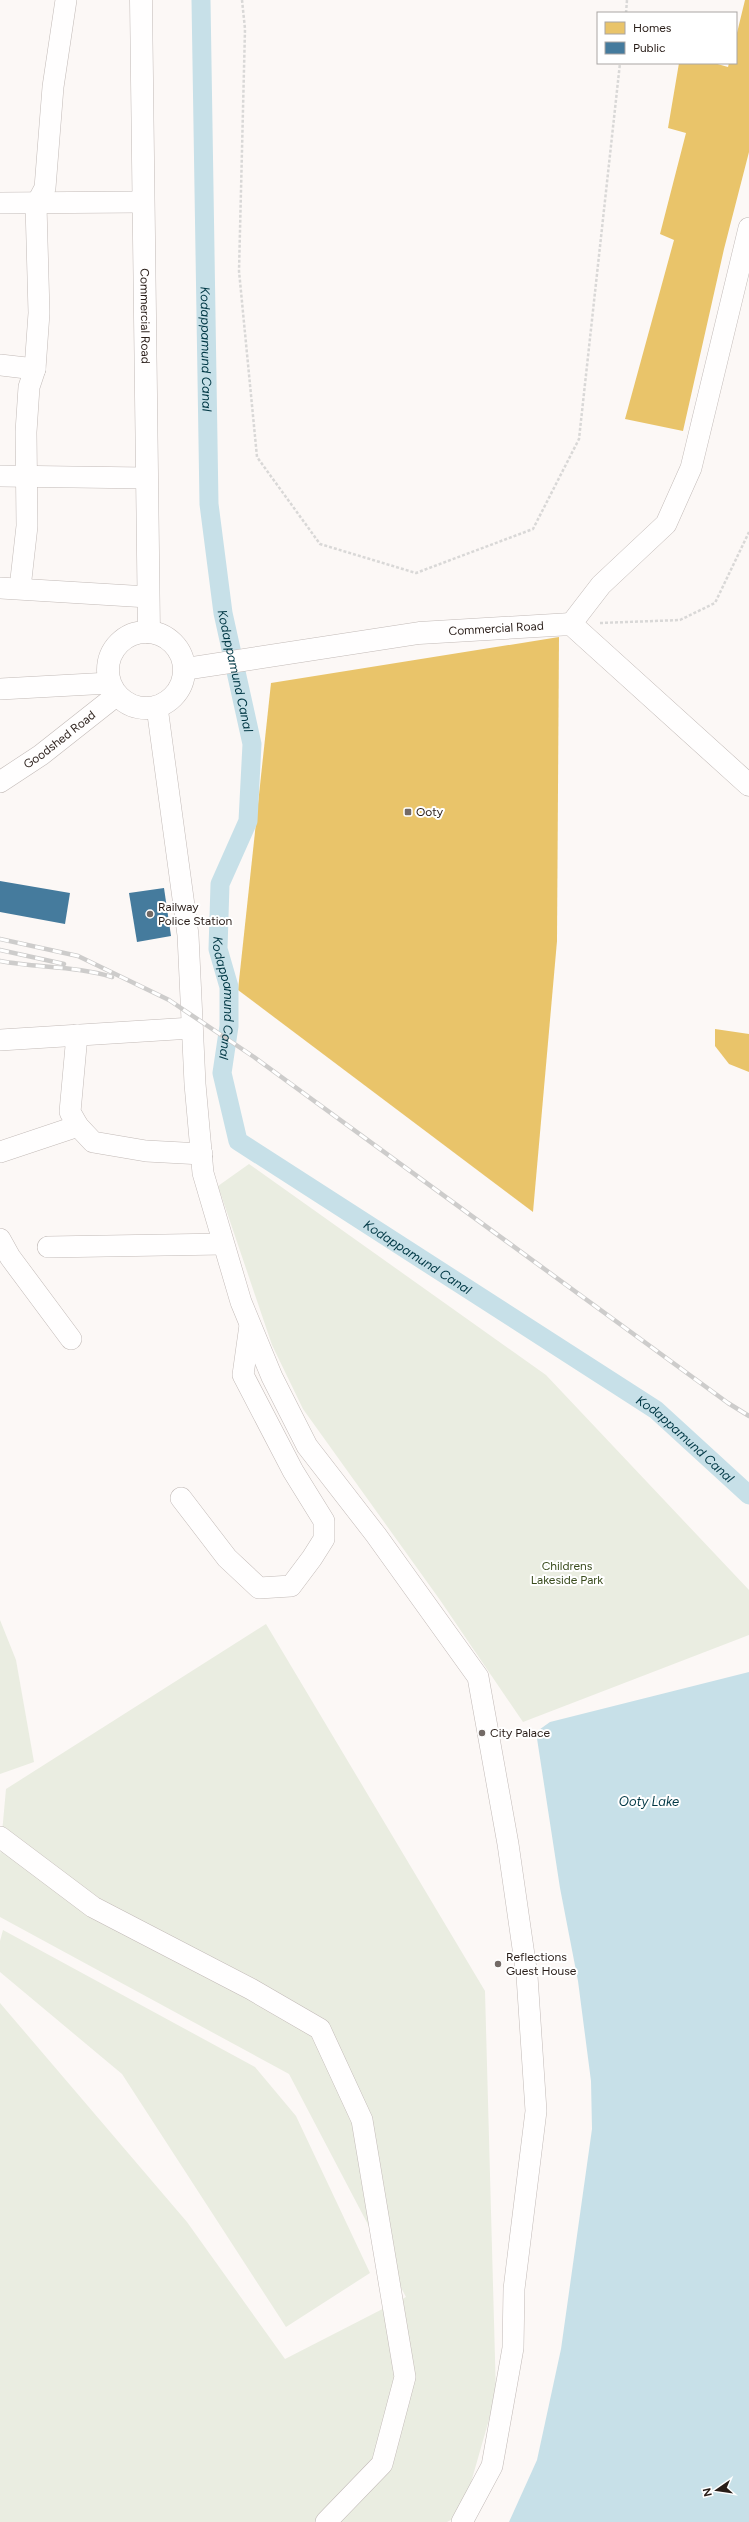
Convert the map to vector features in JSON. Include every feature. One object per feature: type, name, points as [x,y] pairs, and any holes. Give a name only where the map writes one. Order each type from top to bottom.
[{"type":"main road","name":"Commercial Road","points":[[141,0],[142,202],[149,632]]},
{"type":"main road","name":"Commercial Road","points":[[185,669],[419,633],[571,624]]},
{"type":"main road","points":[[571,624],[749,785]]},
{"type":"main road","points":[[149,632],[170,640],[183,658],[185,669],[183,682],[177,693],[168,702],[157,707],[136,707],[114,689],[108,670],[110,658],[116,647],[125,638],[149,632]]},
{"type":"street","points":[[66,0],[53,87],[45,188],[38,202],[36,243],[39,312],[35,369],[29,387],[27,526],[10,588],[148,597]]},
{"type":"street","points":[[0,202],[142,202]]},
{"type":"street","points":[[571,624],[602,585],[666,524],[685,482],[691,468],[749,228]]},
{"type":"street","points":[[0,365],[35,369]]},
{"type":"street","points":[[0,476],[27,474],[146,478]]},
{"type":"street","points":[[0,689],[114,689]]},
{"type":"street","name":"Goodshed Road","points":[[0,782],[41,755],[114,689]]},
{"type":"street","points":[[157,707],[188,935],[192,1028],[204,1173],[223,1244],[250,1324],[272,1377],[307,1446],[376,1535],[478,1677],[507,1836],[527,1976],[536,2111],[514,2288],[513,2348],[508,2379],[492,2466],[462,2522]]},
{"type":"street","points":[[0,1040],[192,1028]]},
{"type":"street","points":[[77,1035],[70,1112],[78,1126],[93,1142],[146,1151],[202,1154]]},
{"type":"street","points":[[0,1152],[78,1126]]},
{"type":"street","points":[[0,1239],[10,1257],[71,1339]]},
{"type":"street","points":[[48,1247],[223,1244]]},
{"type":"street","points":[[181,1498],[227,1558],[259,1588],[291,1586],[324,1539],[324,1520],[293,1471],[243,1375],[250,1324]]},
{"type":"street","points":[[0,1837],[94,1906],[251,1989],[320,2029],[362,2120],[405,2378],[382,2464],[326,2522]]},
{"type":"path","points":[[242,0],[245,29],[238,271],[257,457],[320,544],[416,573],[534,529],[579,439],[620,64]]},
{"type":"path","points":[[626,12],[627,0]]},
{"type":"path","points":[[571,624],[680,620],[715,603],[749,532]]},
{"type":"green space","name":"Childrens Lakeside Park","points":[[249,1164],[546,1375],[749,1590],[749,1635],[523,1722],[440,1600],[303,1409],[272,1345],[218,1186]]},
{"type":"green space","points":[[0,1620],[16,1660],[34,1762],[0,1774]]},
{"type":"green space","points":[[266,1624],[485,1991],[496,2395],[462,2514],[447,2522],[0,2522],[0,2003],[187,2222],[285,2359],[406,2297],[289,2074],[0,1917],[0,1855],[6,1789]]},
{"type":"green space","points":[[3,1930],[255,2067],[296,2116],[370,2273],[286,2327],[122,2074],[0,1972],[0,1941]]},
{"type":"water","name":"Ooty Lake","points":[[749,1672],[749,2522],[509,2522],[537,2460],[561,2349],[592,2129],[591,2081],[578,1981],[560,1888],[536,1732],[550,1722]]},
{"type":"building: Homes","points":[[745,0],[749,0],[749,152],[724,249],[683,431],[625,419],[674,240],[660,234],[686,133],[668,128],[679,64],[718,64],[728,67],[729,64],[737,64],[737,33]]},
{"type":"building: Homes","name":"Ooty","points":[[559,637],[557,941],[533,1212],[238,990],[271,683]]},
{"type":"building: Homes","points":[[715,1029],[749,1034],[749,1072],[729,1064],[715,1046]]},
{"type":"building: Public","points":[[0,881],[70,893],[65,924],[0,912]]},
{"type":"building: Public","name":"Railway Police Station","points":[[164,888],[171,936],[137,942],[129,893]]},
{"type":"waterway","name":"Kodappamund Canal","points":[[201,0],[209,504],[223,613],[252,744],[248,821],[220,884],[218,949],[229,987],[229,1026],[222,1073],[238,1141],[656,1410],[749,1495]]},
{"type":"railway","points":[[0,939],[78,956],[169,1000],[254,1057],[728,1403],[749,1416]]},
{"type":"railway","points":[[0,950],[64,964]]},
{"type":"railway","points":[[0,961],[85,971],[112,977]]},
{"type":"place","name":"Ooty","points":[[408,812]]},
{"type":"place","name":"Railway Police Station","points":[[150,914]]},
{"type":"place","name":"City Palace","points":[[482,1733]]},
{"type":"place","name":"Reflections Guest House","points":[[498,1964]]}]
